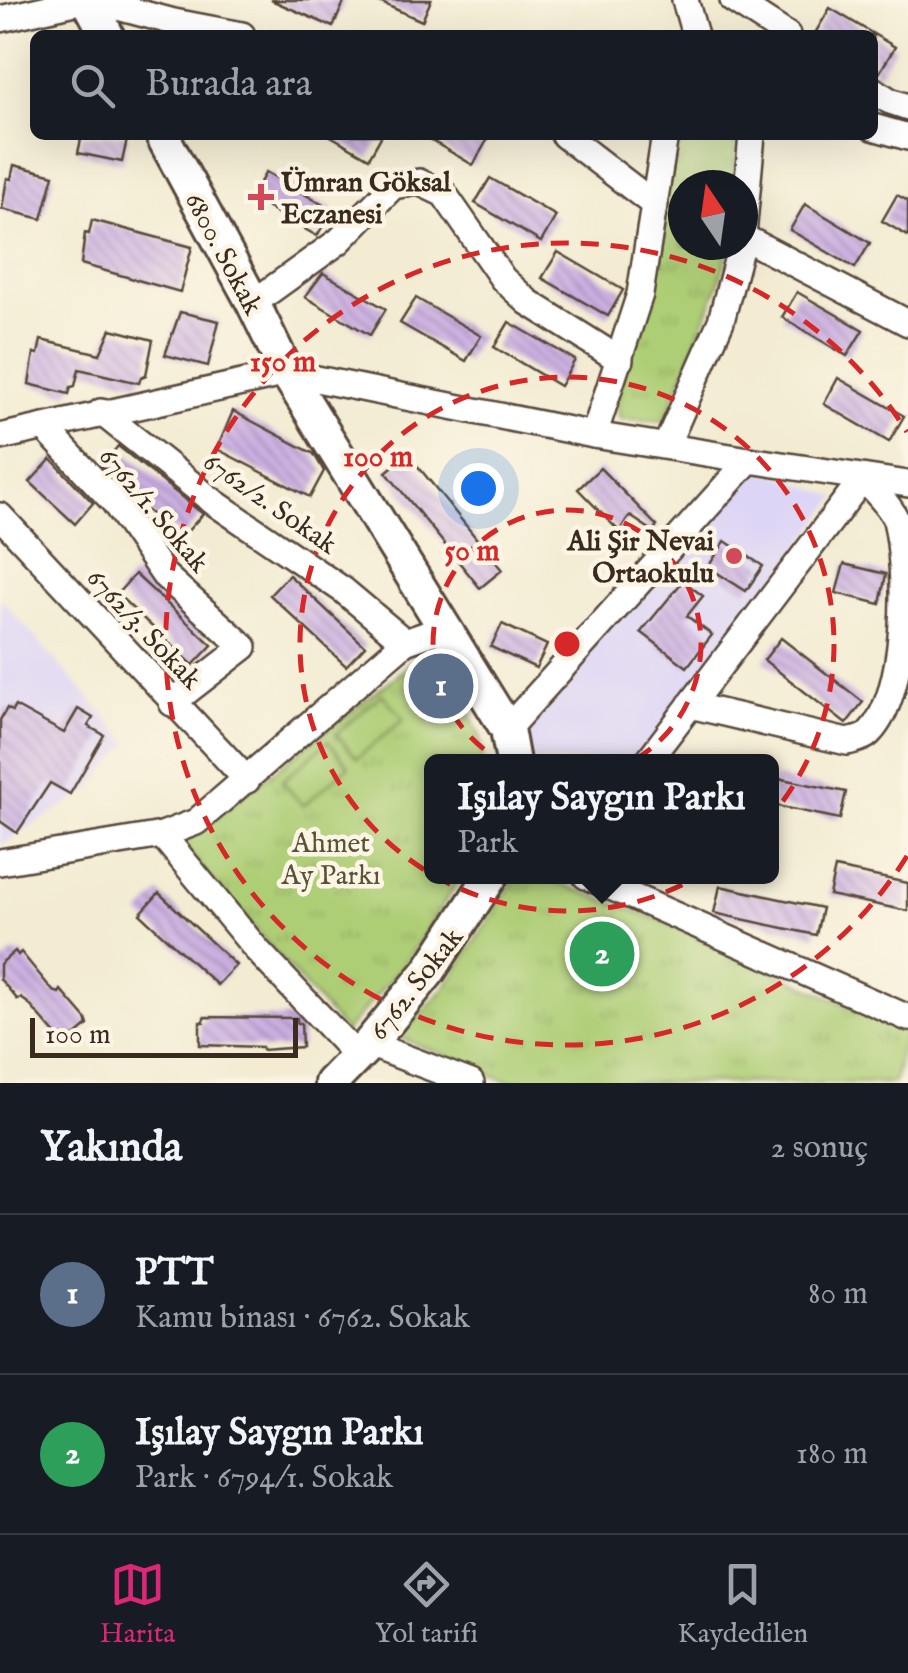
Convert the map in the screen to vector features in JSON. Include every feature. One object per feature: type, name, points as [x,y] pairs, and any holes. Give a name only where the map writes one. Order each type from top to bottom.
[{"type":"main road","points":[[88,0],[104,30]]},
{"type":"main road","name":"6800. Sokak","points":[[165,140],[253,303],[286,373]]},
{"type":"main road","points":[[286,373],[507,729],[512,754]]},
{"type":"main road","name":"6762. Sokak","points":[[331,1083],[429,971],[487,884]]},
{"type":"street","points":[[0,19],[88,0],[176,11],[228,30]]},
{"type":"street","points":[[685,0],[695,30]]},
{"type":"street","points":[[698,30],[710,0]]},
{"type":"street","points":[[733,0],[779,30]]},
{"type":"street","points":[[878,93],[908,107]]},
{"type":"street","points":[[878,129],[908,137]]},
{"type":"street","points":[[570,140],[655,206]]},
{"type":"street","points":[[594,435],[640,294],[663,140]]},
{"type":"street","points":[[749,170],[752,140]]},
{"type":"street","points":[[253,303],[339,241],[393,186],[419,182],[444,194],[490,263],[528,302],[620,360]]},
{"type":"street","points":[[758,244],[908,323]]},
{"type":"street","points":[[666,446],[721,322],[737,260]]},
{"type":"street","points":[[0,437],[286,373],[594,435],[908,484]]},
{"type":"street","name":"6762/2. Sokak","points":[[102,412],[216,503],[343,590],[405,642]]},
{"type":"street","name":"6762/1. Sokak","points":[[44,427],[114,502],[164,574],[244,648],[172,702]]},
{"type":"street","points":[[507,729],[750,460]]},
{"type":"street","points":[[690,705],[847,742],[866,736],[883,715],[893,693],[908,612],[908,586],[896,518],[863,478]]},
{"type":"street","points":[[654,754],[863,478]]},
{"type":"street","name":"6762/3. Sokak","points":[[0,516],[247,780]]},
{"type":"street","points":[[0,862],[162,836],[196,822],[405,642],[445,628]]},
{"type":"street","points":[[162,836],[257,950],[362,1049],[471,1083]]},
{"type":"street","points":[[604,884],[908,1018]]},
{"type":"shaded area","name":"Ali Şir Nevai Ortaokulu","points":[[754,467],[837,497],[645,754],[528,754],[526,707]]},
{"type":"shaded area","points":[[0,598],[129,743],[87,792],[0,845]]},
{"type":"green space","points":[[672,140],[736,140],[735,170],[668,170],[668,260],[726,260],[665,421],[620,419],[616,406]]},
{"type":"green space","name":"Ahmet Ay Parkı","points":[[435,646],[480,736],[482,754],[424,754],[424,884],[456,884],[407,960],[345,1032],[181,844]]},
{"type":"green space","points":[[382,694],[404,719],[357,758],[336,734]]},
{"type":"green space","points":[[328,741],[349,766],[303,806],[282,781]]},
{"type":"green space","points":[[512,884],[561,884],[662,921],[905,1031],[894,1083],[512,1083],[398,1037],[445,988]]},
{"type":"building","points":[[271,0],[345,0],[333,27]]},
{"type":"building","points":[[375,0],[431,0],[422,21]]},
{"type":"building","points":[[830,8],[867,30],[817,30]]},
{"type":"building","points":[[878,37],[895,47],[878,75]]},
{"type":"building","points":[[81,140],[127,140],[122,162],[78,153]]},
{"type":"building","points":[[338,140],[379,140],[369,158]]},
{"type":"building","points":[[430,140],[487,140],[473,165]]},
{"type":"building","points":[[14,165],[54,175],[42,219],[2,209],[7,178],[11,179]]},
{"type":"building","points":[[266,172],[332,210],[317,236],[251,198]]},
{"type":"building","points":[[490,178],[556,216],[541,242],[475,203]]},
{"type":"building","points":[[897,195],[908,201],[908,236],[882,221]]},
{"type":"building","points":[[805,204],[870,243],[855,268],[790,230]]},
{"type":"building","points":[[92,220],[192,247],[180,292],[81,264],[85,233],[89,234]]},
{"type":"building","points":[[558,252],[623,290],[608,316],[542,278]]},
{"type":"building","points":[[323,273],[386,309],[370,335],[305,297]]},
{"type":"building","points":[[797,292],[863,330],[847,356],[782,317]]},
{"type":"building","points":[[416,298],[481,336],[466,361],[400,323]]},
{"type":"building","points":[[180,312],[219,321],[208,366],[165,355]]},
{"type":"building","points":[[509,322],[575,360],[560,386],[494,347]]},
{"type":"building","points":[[111,329],[153,340],[146,375],[139,383],[79,369],[69,394],[29,384],[34,353],[38,354],[41,340],[100,354]]},
{"type":"building","points":[[838,378],[904,416],[889,442],[824,404]]},
{"type":"building","points":[[233,411],[314,454],[324,471],[310,497],[217,449]]},
{"type":"building","points":[[118,446],[203,514],[183,536],[133,501],[102,466]]},
{"type":"building","points":[[408,454],[502,570],[480,588],[386,472]]},
{"type":"building","points":[[51,459],[93,503],[75,524],[30,482]]},
{"type":"building","points":[[600,468],[657,526],[653,531],[630,516],[619,531],[578,489]]},
{"type":"building","points":[[725,541],[763,566],[746,591],[708,567]]},
{"type":"building","points":[[844,564],[886,574],[880,604],[836,593]]},
{"type":"building","points":[[135,574],[212,645],[193,665],[117,594]]},
{"type":"building","points":[[289,575],[365,646],[346,666],[270,595]]},
{"type":"building","points":[[683,581],[703,596],[687,616],[712,635],[687,667],[641,632]]},
{"type":"building","points":[[502,624],[547,645],[536,668],[491,647]]},
{"type":"building","points":[[781,638],[863,702],[846,724],[764,660]]},
{"type":"building","points":[[442,675],[456,696],[435,712],[420,691]]},
{"type":"building","points":[[15,706],[64,733],[78,709],[93,718],[88,726],[104,735],[70,794],[50,783],[17,833],[0,821],[0,720],[7,708],[12,711]]},
{"type":"building","points":[[779,778],[846,792],[840,819],[779,806]]},
{"type":"building","points":[[835,868],[908,883],[908,911],[829,895]]},
{"type":"building","points":[[720,886],[822,908],[816,935],[714,913]]},
{"type":"building","points":[[159,893],[236,965],[217,985],[140,914]]},
{"type":"building","points":[[15,951],[18,955],[21,952],[53,991],[61,990],[86,1019],[88,1025],[68,1042],[62,1036],[59,1038],[0,979],[0,964]]},
{"type":"building","points":[[204,1017],[297,1018],[297,1023],[301,1023],[302,1047],[262,1050],[200,1045],[200,1022],[204,1022]]},
{"type":"place","name":"Ümran Göksal Eczanesi","points":[[261,197]]},
{"type":"place","name":"Ali Şir Nevai Ortaokulu","points":[[734,556]]},
{"type":"place","name":"PTT","points":[[441,686]]},
{"type":"place","name":"Işılay Saygın Parkı","points":[[602,954]]}]
